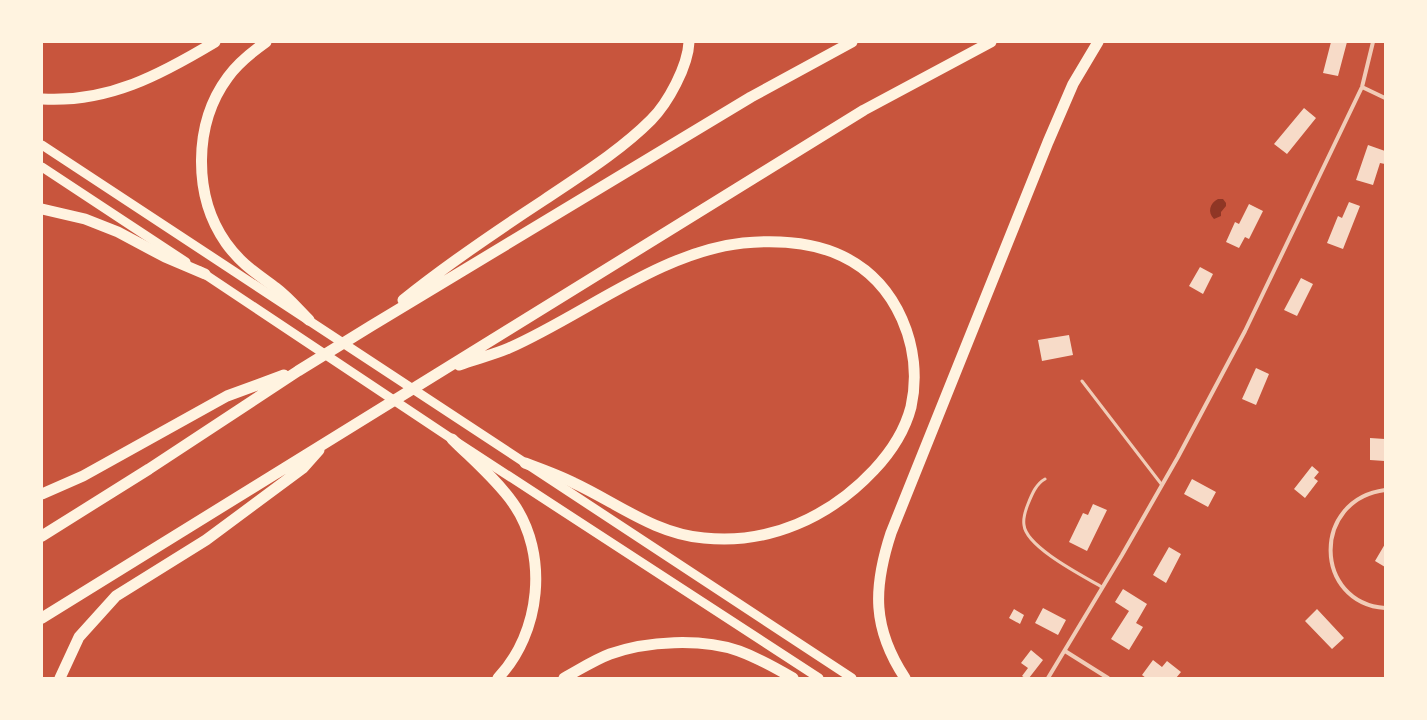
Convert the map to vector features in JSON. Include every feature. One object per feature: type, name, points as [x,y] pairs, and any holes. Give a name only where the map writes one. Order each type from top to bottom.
[{"type":"highway","points":[[42,99],[85,97],[110,92],[136,84],[173,68],[215,42]]},
{"type":"highway","points":[[266,42],[249,54],[228,77],[216,98],[204,135],[201,161],[203,185],[217,229],[226,244],[243,264],[277,289],[308,320]]},
{"type":"highway","points":[[370,326],[448,264],[603,160],[652,119],[678,82],[689,51],[689,42]]},
{"type":"highway","points":[[42,536],[148,469],[298,370],[370,326],[751,97],[852,42]]},
{"type":"highway","points":[[42,618],[369,416],[439,371],[864,110],[991,42]]},
{"type":"highway","points":[[905,678],[894,661],[884,637],[878,598],[878,582],[882,561],[891,533],[1073,84],[1098,42]]},
{"type":"highway","points":[[42,209],[85,219],[118,232],[165,258],[205,274]]},
{"type":"highway","points":[[439,371],[508,348],[656,271],[687,257],[717,247],[743,243],[794,242],[818,247],[841,255],[858,265],[876,281],[903,318],[914,361],[914,386],[911,408],[904,428],[882,462],[866,479],[845,498],[806,521],[763,535],[740,538],[701,538],[669,531],[650,524],[574,482],[525,463]]},
{"type":"highway","points":[[42,494],[90,472],[227,396],[258,383],[298,370]]},
{"type":"highway","points":[[452,439],[494,481],[513,503],[524,521],[532,543],[536,565],[532,613],[526,634],[516,655],[498,678]]},
{"type":"highway","points":[[60,678],[79,637],[116,596],[206,540],[303,468],[326,442]]},
{"type":"highway","points":[[564,678],[609,654],[639,646],[659,643],[715,646],[737,651],[760,660],[793,678]]},
{"type":"main road","points":[[42,145],[222,265],[852,678]]},
{"type":"main road","points":[[42,167],[452,439],[819,678]]},
{"type":"street","points":[[1048,678],[1122,556],[1245,331],[1362,87],[1373,42]]},
{"type":"street","points":[[1362,87],[1385,98]]},
{"type":"street","points":[[1385,490],[1372,491],[1356,499],[1342,512],[1334,527],[1330,544],[1331,561],[1337,577],[1347,591],[1360,601],[1376,608],[1385,608]]},
{"type":"street","points":[[1064,651],[1108,678]]},
{"type":"lane","points":[[1082,381],[1162,485]]},
{"type":"lane","points":[[1045,479],[1033,491],[1026,508],[1024,525],[1034,542],[1058,561],[1102,587]]},
{"type":"shaded area","points":[[1218,199],[1223,199],[1226,206],[1221,212],[1221,216],[1214,219],[1210,208],[1211,205]]},
{"type":"building","points":[[1331,42],[1347,42],[1338,76],[1323,73]]},
{"type":"building","points":[[1304,108],[1316,118],[1287,154],[1274,144]]},
{"type":"building","points":[[1368,145],[1385,151],[1385,164],[1380,163],[1373,185],[1356,180]]},
{"type":"building","points":[[1349,202],[1360,206],[1343,249],[1327,243],[1338,216],[1342,218]]},
{"type":"building","points":[[1249,204],[1263,211],[1249,239],[1245,237],[1239,248],[1226,242],[1235,222],[1239,224]]},
{"type":"building","points":[[1200,267],[1213,274],[1203,294],[1189,286]]},
{"type":"building","points":[[1301,278],[1313,284],[1297,316],[1284,310]]},
{"type":"building","points":[[1069,335],[1073,355],[1042,361],[1038,340]]},
{"type":"building","points":[[1256,368],[1269,374],[1256,405],[1242,399]]},
{"type":"building","points":[[1370,438],[1385,439],[1385,461],[1370,460]]},
{"type":"building","points":[[1312,466],[1319,472],[1314,478],[1318,481],[1305,498],[1294,489]]},
{"type":"building","points":[[1192,479],[1216,492],[1208,507],[1184,494]]},
{"type":"building","points":[[1093,504],[1107,510],[1087,551],[1069,542],[1083,513],[1088,515]]},
{"type":"building","points":[[1385,544],[1385,567],[1375,561]]},
{"type":"building","points":[[1169,547],[1181,554],[1166,583],[1153,575]]},
{"type":"building","points":[[1123,589],[1147,604],[1136,623],[1143,627],[1129,650],[1111,639],[1129,611],[1115,602]]},
{"type":"building","points":[[1043,608],[1066,620],[1058,635],[1035,623]]},
{"type":"building","points":[[1014,609],[1024,615],[1020,624],[1009,618]]},
{"type":"building","points":[[1317,609],[1344,638],[1332,649],[1305,621]]},
{"type":"building","points":[[1031,650],[1043,660],[1029,678],[1025,678],[1022,676],[1028,668],[1021,663]]},
{"type":"building","points":[[1153,660],[1162,667],[1167,661],[1181,672],[1176,678],[1146,678],[1142,675]]}]
